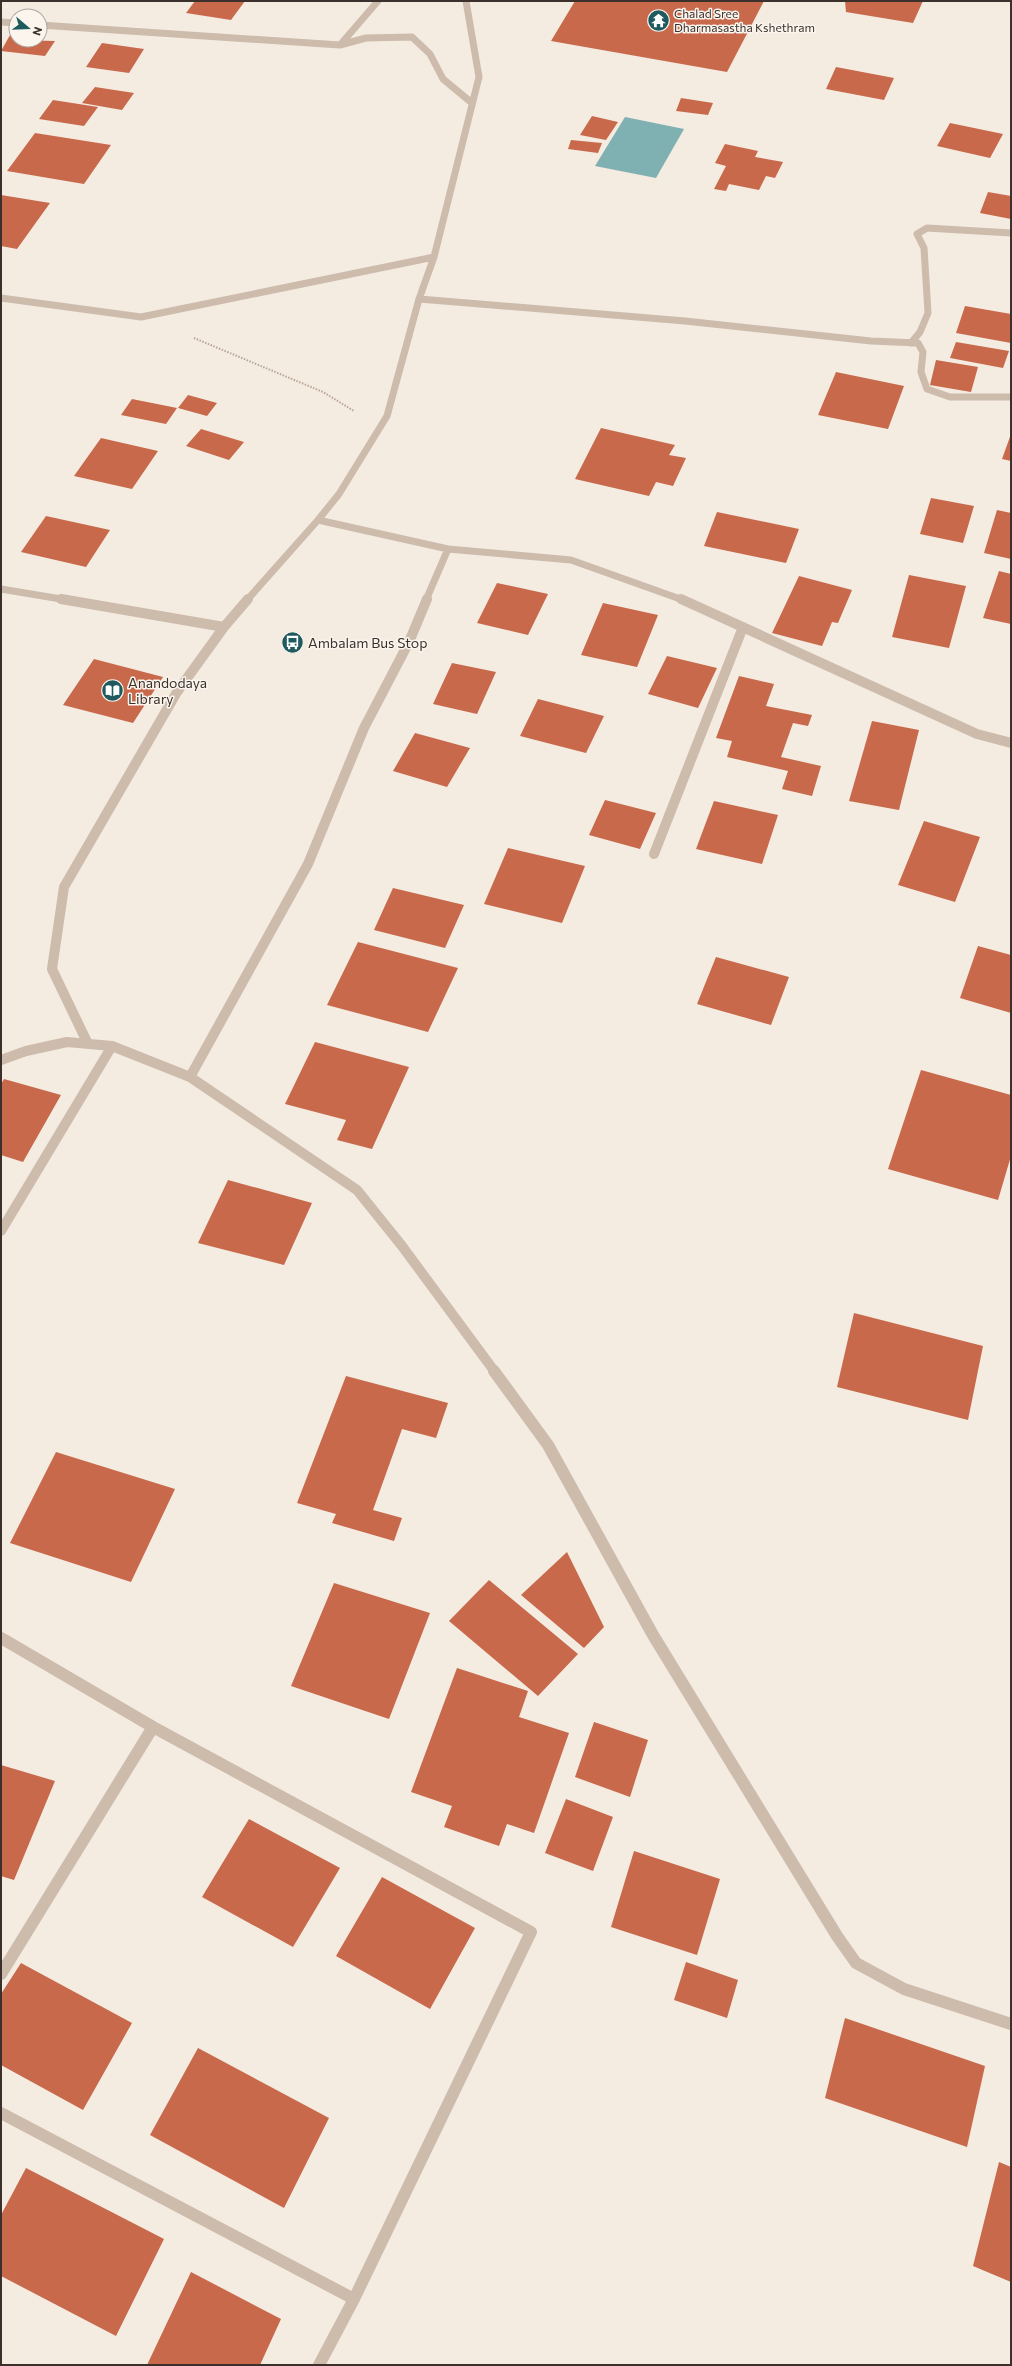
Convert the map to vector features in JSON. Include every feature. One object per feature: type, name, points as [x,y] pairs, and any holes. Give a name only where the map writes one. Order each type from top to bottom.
[{"type":"street","points":[[340,45],[378,1]]},
{"type":"street","points":[[88,1044],[52,969],[64,887],[177,692],[224,627],[339,494],[386,416],[419,299],[434,257],[479,77],[466,1]]},
{"type":"street","points":[[48,26],[340,45],[366,38],[412,37],[430,54],[443,79],[472,103]]},
{"type":"street","points":[[911,343],[920,332],[928,313],[924,248],[917,234],[927,228],[1011,233]]},
{"type":"street","points":[[1,298],[141,317],[434,257]]},
{"type":"street","points":[[419,299],[918,343],[923,352],[921,372],[927,389],[950,397],[1011,397]]},
{"type":"street","points":[[318,520],[448,549],[571,560],[676,597],[977,734],[1011,743]]},
{"type":"street","points":[[190,1077],[308,864],[364,728],[409,642],[448,549]]},
{"type":"street","points":[[1,589],[224,627]]},
{"type":"street","points":[[654,854],[743,627]]},
{"type":"street","points":[[1,1060],[26,1051],[67,1042],[112,1046],[190,1077],[357,1190],[402,1246],[548,1445],[653,1635],[837,1936],[856,1963],[904,1990],[1011,2024]]},
{"type":"street","points":[[1,1230],[112,1046]]},
{"type":"street","points":[[1,1638],[153,1727],[531,1932],[354,2299],[319,2365]]},
{"type":"street","points":[[1,1974],[153,1727]]},
{"type":"street","points":[[1,2113],[354,2299]]},
{"type":"path","points":[[192,338],[323,392],[352,408],[370,441]]},
{"type":"water","points":[[625,117],[684,129],[656,178],[595,166]]},
{"type":"building","points":[[195,1],[245,1],[231,20],[186,13]]},
{"type":"building","name":"Chalad Sree Dharmasastha Kshethram","points":[[575,1],[764,1],[727,72],[551,41]]},
{"type":"building","points":[[845,1],[923,1],[913,23],[846,12]]},
{"type":"building","points":[[8,39],[8,48],[48,48],[48,41],[55,41],[45,56],[1,51]]},
{"type":"building","points":[[102,43],[144,49],[129,73],[86,67]]},
{"type":"building","points":[[836,67],[894,78],[884,100],[826,89]]},
{"type":"building","points":[[95,87],[134,93],[122,110],[82,103]]},
{"type":"building","points":[[681,98],[713,103],[708,115],[676,111]]},
{"type":"building","points":[[53,100],[98,107],[84,126],[39,119]]},
{"type":"building","points":[[592,116],[618,122],[606,140],[580,135]]},
{"type":"building","points":[[950,123],[1003,134],[990,158],[937,146]]},
{"type":"building","points":[[35,133],[111,145],[84,184],[7,171]]},
{"type":"building","points":[[571,140],[602,143],[598,153],[568,149]]},
{"type":"building","points":[[725,144],[758,151],[755,157],[783,162],[775,178],[766,176],[759,190],[729,184],[726,191],[714,189],[726,166],[715,163]]},
{"type":"building","points":[[988,192],[1011,196],[1011,219],[980,213]]},
{"type":"building","points":[[1,195],[50,203],[17,249],[1,246]]},
{"type":"building","points":[[965,306],[1011,314],[1011,343],[956,333]]},
{"type":"building","points":[[956,342],[1009,351],[1003,368],[950,358]]},
{"type":"building","points":[[936,360],[978,367],[971,392],[930,385]]},
{"type":"building","points":[[836,372],[904,386],[888,429],[818,415]]},
{"type":"building","points":[[188,395],[217,403],[207,416],[178,408]]},
{"type":"building","points":[[132,399],[177,408],[166,424],[121,415]]},
{"type":"building","points":[[601,428],[675,445],[669,455],[686,458],[673,486],[656,482],[649,496],[575,479]]},
{"type":"building","points":[[201,429],[244,442],[229,460],[186,446]]},
{"type":"building","points":[[1011,434],[1011,461],[1002,459]]},
{"type":"building","points":[[101,438],[158,451],[132,489],[74,476]]},
{"type":"building","points":[[931,498],[974,506],[963,543],[920,534]]},
{"type":"building","points":[[997,510],[1011,513],[1011,559],[984,553]]},
{"type":"building","points":[[717,512],[799,529],[786,563],[704,546]]},
{"type":"building","points":[[46,516],[110,530],[86,567],[21,552]]},
{"type":"building","points":[[999,571],[1011,574],[1011,624],[983,618]]},
{"type":"building","points":[[909,575],[966,586],[949,648],[892,637]]},
{"type":"building","points":[[799,576],[852,590],[838,623],[832,622],[822,646],[772,633]]},
{"type":"building","points":[[497,583],[548,594],[528,635],[477,623]]},
{"type":"building","points":[[603,603],[658,615],[637,667],[581,655]]},
{"type":"building","points":[[667,656],[717,668],[698,708],[648,694]]},
{"type":"building","name":"Anandodaya Library","points":[[94,659],[163,677],[133,723],[63,705]]},
{"type":"building","points":[[452,663],[496,672],[477,714],[433,704]]},
{"type":"building","points":[[739,676],[774,684],[766,706],[812,715],[808,726],[793,723],[781,757],[821,766],[812,796],[782,789],[788,771],[727,757],[732,741],[716,738]]},
{"type":"building","points":[[538,699],[604,716],[586,753],[520,736]]},
{"type":"building","points":[[872,721],[919,730],[899,810],[849,801]]},
{"type":"building","points":[[415,733],[470,748],[447,787],[393,771]]},
{"type":"building","points":[[605,800],[656,813],[640,849],[589,835]]},
{"type":"building","points":[[714,801],[778,815],[762,864],[696,849]]},
{"type":"building","points":[[924,821],[980,837],[955,902],[898,885]]},
{"type":"building","points":[[508,848],[585,866],[562,923],[484,904]]},
{"type":"building","points":[[393,888],[464,905],[445,948],[374,930]]},
{"type":"building","points":[[358,942],[458,968],[428,1032],[327,1005]]},
{"type":"building","points":[[978,946],[1011,955],[1011,1013],[960,998]]},
{"type":"building","points":[[716,957],[789,977],[771,1025],[697,1004]]},
{"type":"building","points":[[315,1042],[409,1067],[372,1149],[337,1140],[346,1120],[285,1104]]},
{"type":"building","points":[[921,1070],[1011,1095],[1011,1156],[998,1200],[888,1169]]},
{"type":"building","points":[[4,1079],[61,1095],[23,1162],[1,1155],[1,1084]]},
{"type":"building","points":[[228,1180],[312,1203],[284,1265],[198,1243]]},
{"type":"building","points":[[854,1313],[983,1346],[968,1420],[837,1387]]},
{"type":"building","points":[[346,1376],[448,1403],[436,1438],[402,1429],[373,1510],[402,1518],[394,1541],[332,1523],[336,1514],[297,1503]]},
{"type":"building","points":[[56,1452],[175,1489],[131,1582],[10,1543]]},
{"type":"building","points":[[567,1552],[604,1627],[584,1648],[521,1595]]},
{"type":"building","points":[[489,1580],[578,1654],[538,1696],[449,1621]]},
{"type":"building","points":[[334,1583],[430,1613],[389,1719],[291,1686]]},
{"type":"building","points":[[457,1668],[528,1691],[519,1717],[569,1733],[534,1833],[507,1824],[499,1846],[444,1827],[452,1806],[411,1792]]},
{"type":"building","points":[[594,1722],[648,1740],[630,1797],[575,1777]]},
{"type":"building","points":[[1,1765],[55,1781],[14,1880],[1,1876]]},
{"type":"building","points":[[566,1799],[613,1817],[593,1871],[545,1853]]},
{"type":"building","points":[[249,1819],[340,1868],[293,1947],[202,1897]]},
{"type":"building","points":[[634,1851],[720,1879],[697,1955],[611,1927]]},
{"type":"building","points":[[382,1877],[475,1928],[430,2009],[336,1956]]},
{"type":"building","points":[[686,1962],[738,1980],[727,2018],[674,2000]]},
{"type":"building","points":[[21,1963],[132,2023],[83,2110],[1,2065],[1,1994]]},
{"type":"building","points":[[845,2018],[985,2066],[967,2147],[825,2098]]},
{"type":"building","points":[[198,2048],[329,2118],[284,2208],[150,2135]]},
{"type":"building","points":[[999,2162],[1011,2167],[1011,2282],[973,2266]]},
{"type":"building","points":[[26,2168],[164,2239],[116,2336],[1,2276],[1,2215]]},
{"type":"building","points":[[191,2272],[281,2319],[260,2365],[147,2365]]},
{"type":"place","name":"Chalad Sree Dharmasastha Kshethram","points":[[658,21]]},
{"type":"place","name":"Ambalam Bus Stop","points":[[292,643]]},
{"type":"place","name":"Anandodaya Library","points":[[113,691]]}]
